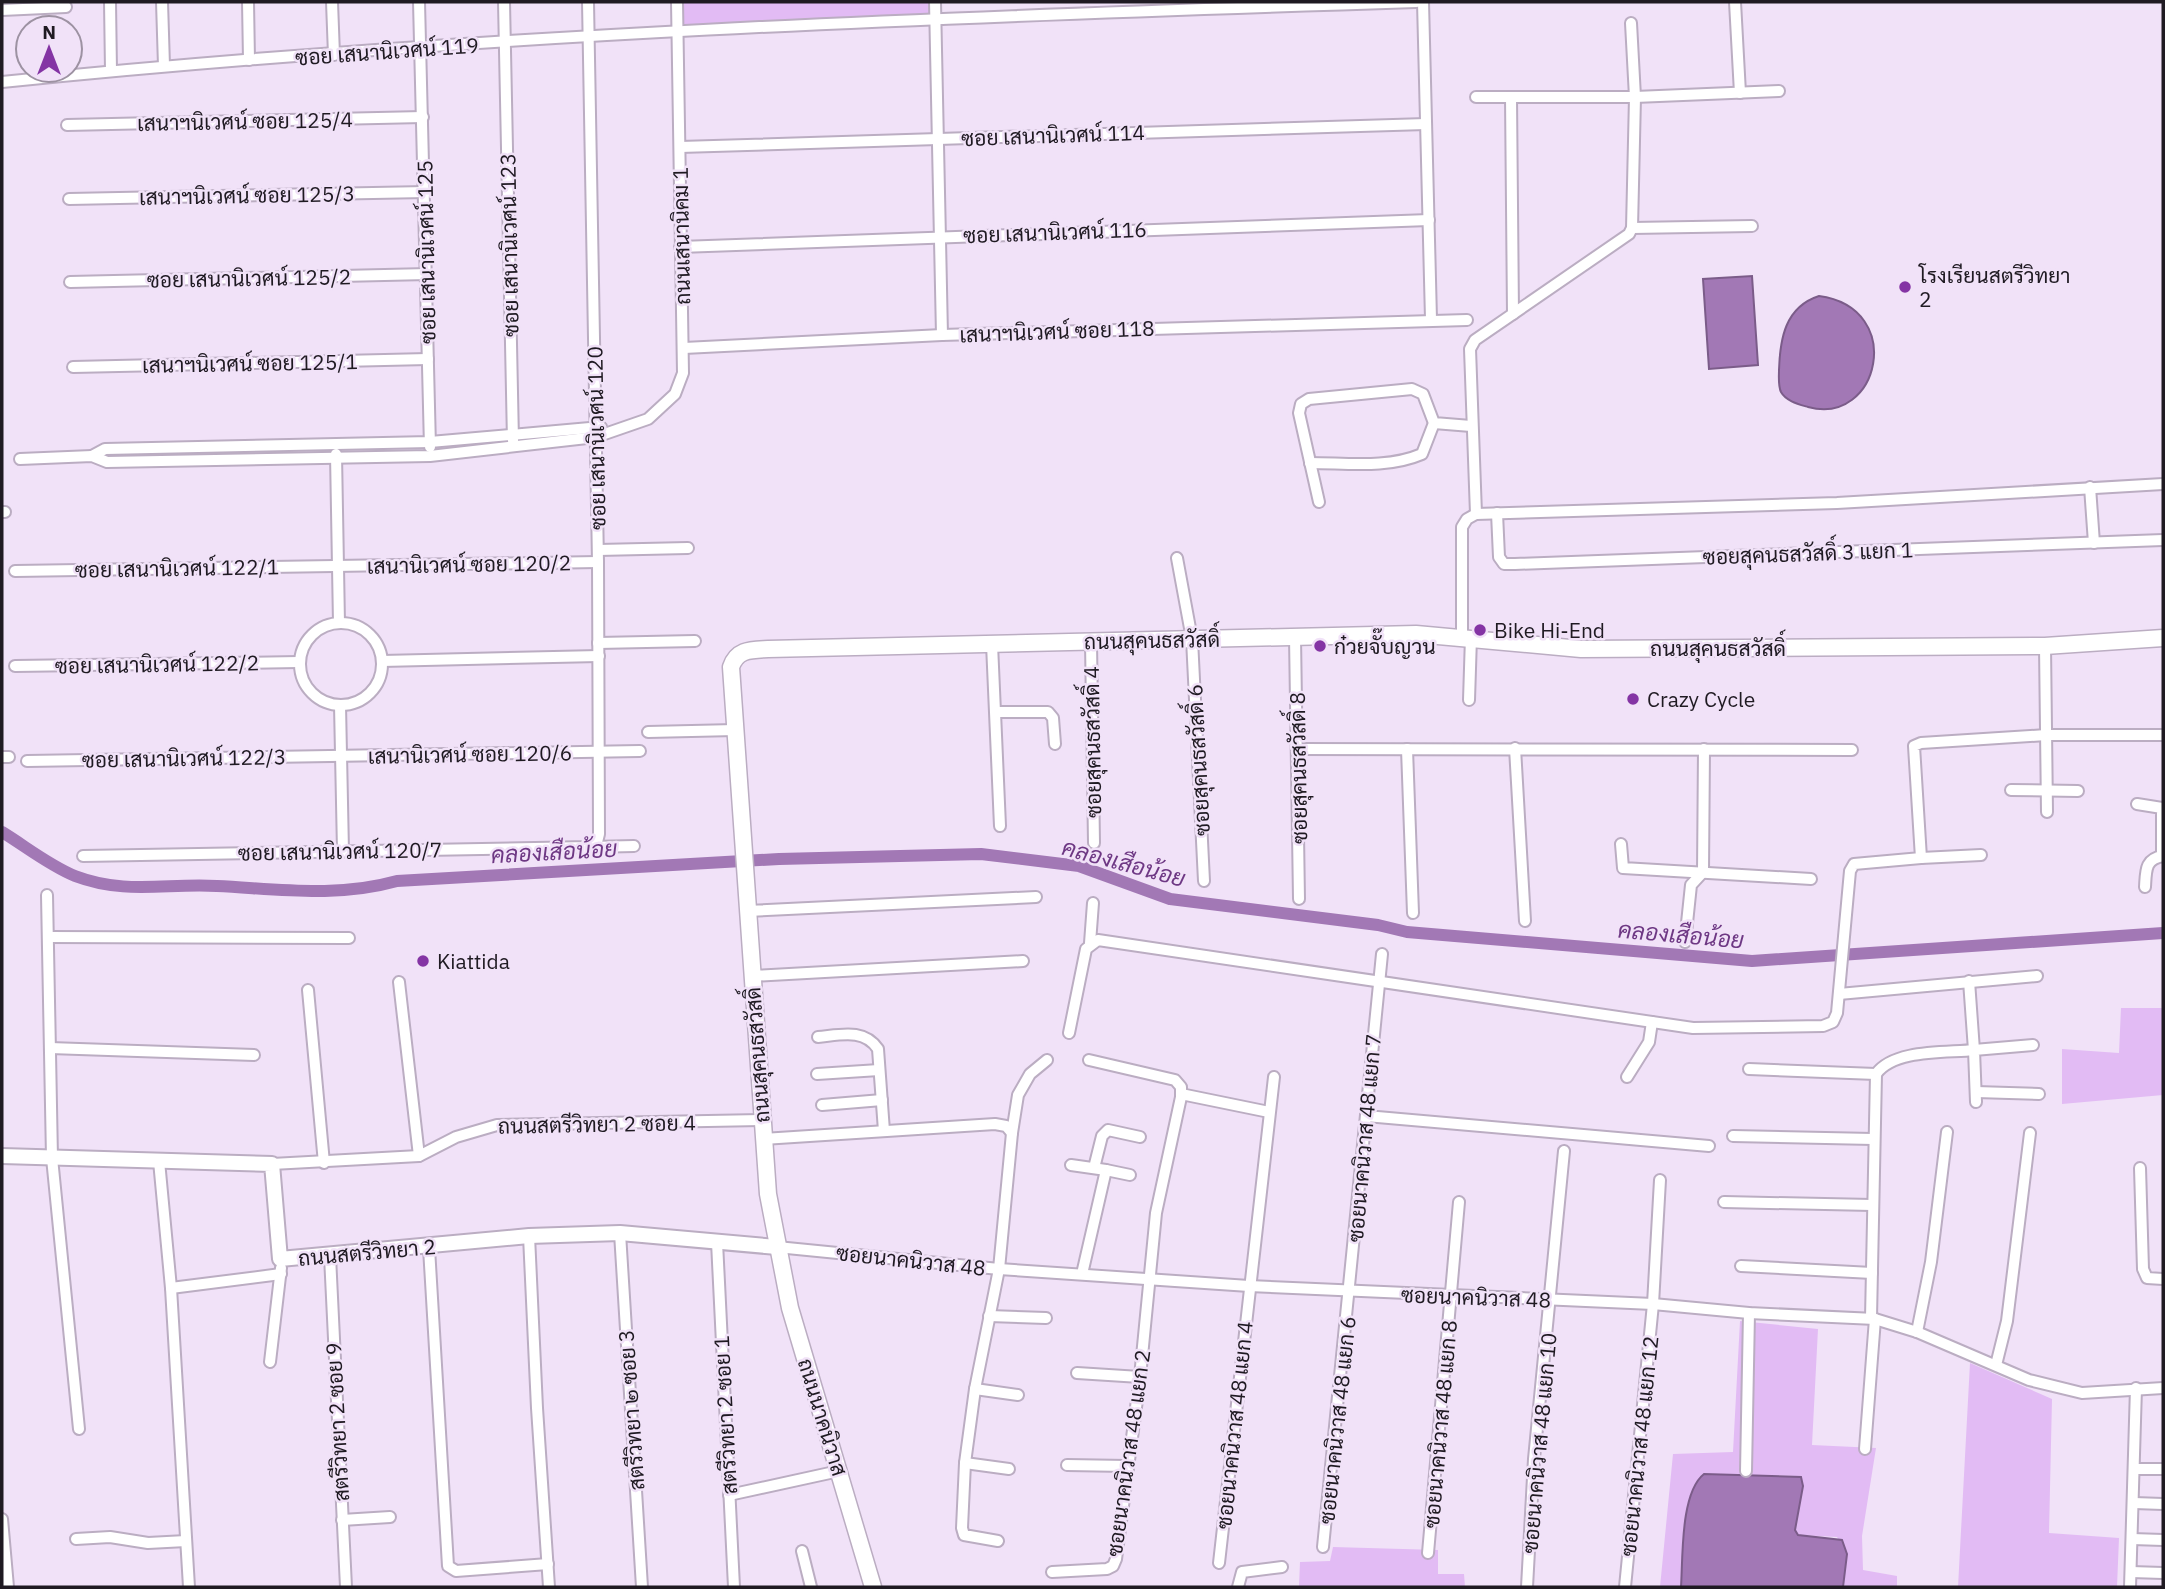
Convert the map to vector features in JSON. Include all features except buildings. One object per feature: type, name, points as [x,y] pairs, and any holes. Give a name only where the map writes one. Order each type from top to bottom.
[{"type":"main road","name":"ถนนสุคนธสวัสดิ์","points":[[777,1247],[761,1120],[731,667],[733,660],[744,651],[1416,634],[1466,636],[1581,649],[2045,646],[2163,638]]},
{"type":"main road","name":"ถนนนาคนิวาส","points":[[777,1247],[790,1308],[873,1587]]},
{"type":"street","points":[[110,2],[111,71]]},
{"type":"street","points":[[162,2],[164,66]]},
{"type":"street","points":[[248,2],[249,60]]},
{"type":"street","points":[[332,2],[334,55]]},
{"type":"street","name":"ซอย เสนานิเวศน์ 125","points":[[419,2],[428,274],[430,456]]},
{"type":"street","name":"ซอย เสนานิเวศน์ 123","points":[[504,2],[514,447]]},
{"type":"street","name":"ซอย เสนานิเวศน์ 120","points":[[588,2],[599,656],[599,752],[592,845]]},
{"type":"street","name":"ถนนเสนานิคม 1","points":[[92,456],[105,449],[430,442],[513,434],[613,431],[648,419],[675,394],[681,383],[684,348],[677,2]]},
{"type":"street","points":[[935,2],[943,335]]},
{"type":"street","name":"ซอย เสนานิเวศน์ 119","points":[[2,82],[164,66],[421,49],[588,34],[936,17],[1060,7],[1416,2]]},
{"type":"street","points":[[1423,2],[1431,319]]},
{"type":"street","points":[[1735,2],[1740,93]]},
{"type":"street","points":[[2,10],[66,7]]},
{"type":"street","points":[[1631,23],[1635,97],[1632,228]]},
{"type":"street","points":[[1476,97],[1635,97],[1779,91]]},
{"type":"street","points":[[1511,97],[1513,314]]},
{"type":"street","name":"เสนาฯนิเวศน์ ซอย 125/4","points":[[67,125],[423,117]]},
{"type":"street","name":"ซอย เสนานิเวศน์ 114","points":[[680,147],[1426,124]]},
{"type":"street","name":"เสนาฯนิเวศน์ ซอย 125/3","points":[[69,199],[426,192]]},
{"type":"street","name":"ซอย เสนานิเวศน์ 116","points":[[680,247],[1429,220]]},
{"type":"street","points":[[1476,514],[1470,349],[1475,340],[1632,228],[1752,226]]},
{"type":"street","name":"ซอย เสนานิเวศน์ 125/2","points":[[70,282],[428,274]]},
{"type":"street","name":"เสนาฯนิเวศน์ ซอย 118","points":[[684,348],[943,335],[1467,320]]},
{"type":"street","name":"เสนาฯนิเวศน์ ซอย 125/1","points":[[73,367],[428,359]]},
{"type":"street","points":[[1310,463],[1391,463],[1422,454],[1434,423],[1423,394],[1412,389],[1310,399],[1301,404],[1299,413],[1310,463],[1319,502]]},
{"type":"street","points":[[1434,423],[1471,426]]},
{"type":"street","name":"ถนนเสนานิคม 1","points":[[20,459],[92,456],[107,462],[430,456],[514,447],[596,431]]},
{"type":"street","points":[[336,445],[340,623]]},
{"type":"street","points":[[1469,700],[1462,527],[1467,519],[1476,514],[1837,503],[2163,484]]},
{"type":"street","points":[[2091,487],[2094,543]]},
{"type":"street","name":"ซอยสุคนธสวัสดิ์ 3 แยก 1","points":[[1497,513],[1499,557],[1504,564],[2163,540]]},
{"type":"street","points":[[598,550],[688,548]]},
{"type":"street","name":"ซอยสุคนธสวัสดิ์ 6","points":[[1177,558],[1192,639],[1204,881]]},
{"type":"street","name":"เสนานิเวศน์ ซอย 120/2","points":[[339,565],[598,562]]},
{"type":"street","name":"ซอย เสนานิเวศน์ 122/1","points":[[15,571],[339,565]]},
{"type":"street","points":[[340,623],[363,630],[373,638],[382,661],[377,683],[371,692],[352,704],[340,705],[322,701],[307,689],[299,662],[308,639],[327,625],[340,623]]},
{"type":"street","name":"ซอยสุคนธสวัสดิ์ 8","points":[[1295,636],[1299,898]]},
{"type":"street","points":[[598,643],[695,641]]},
{"type":"street","name":"ซอยสุคนธสวัสดิ์ 4","points":[[1091,642],[1094,843]]},
{"type":"street","points":[[992,644],[1000,825]]},
{"type":"street","points":[[2045,646],[2047,812]]},
{"type":"street","points":[[382,661],[599,656]]},
{"type":"street","name":"ซอย เสนานิเวศน์ 122/2","points":[[15,666],[299,662]]},
{"type":"street","points":[[340,705],[343,850]]},
{"type":"street","points":[[996,712],[1048,712],[1053,718],[1055,744]]},
{"type":"street","points":[[648,732],[735,730]]},
{"type":"street","points":[[1921,858],[1914,746],[1921,743],[2046,735],[2163,735]]},
{"type":"street","points":[[1515,748],[1525,921]]},
{"type":"street","points":[[1298,749],[1852,750]]},
{"type":"street","points":[[1407,749],[1413,913]]},
{"type":"street","points":[[1685,942],[1691,885],[1703,872],[1704,749]]},
{"type":"street","name":"เสนานิเวศน์ ซอย 120/6","points":[[342,756],[640,751]]},
{"type":"street","name":"ซอย เสนานิเวศน์ 122/3","points":[[27,761],[342,756]]},
{"type":"street","points":[[2011,790],[2078,791]]},
{"type":"street","points":[[2137,804],[2162,808],[2163,856],[2152,858],[2147,865],[2145,887]]},
{"type":"street","points":[[1621,844],[1623,868],[1811,879]]},
{"type":"street","name":"ซอย เสนานิเวศน์ 120/7","points":[[83,856],[634,846]]},
{"type":"street","points":[[1090,943],[1098,940],[1378,984],[1693,1028],[1823,1026],[1833,1022],[1839,994],[1850,871],[1854,863],[1981,855]]},
{"type":"street","points":[[47,895],[52,1158],[79,1429]]},
{"type":"street","points":[[747,911],[1035,897]]},
{"type":"street","points":[[1069,1033],[1086,949],[1090,943],[1093,903]]},
{"type":"street","points":[[48,937],[349,938]]},
{"type":"street","name":"ซอยนาคนิวาส 48 แยก 7","points":[[1351,1292],[1382,954]]},
{"type":"street","points":[[752,976],[1023,961]]},
{"type":"street","points":[[1839,994],[2037,976]]},
{"type":"street","points":[[1969,981],[1976,1097],[2039,1094]]},
{"type":"street","points":[[399,982],[419,1156]]},
{"type":"street","points":[[308,990],[324,1163]]},
{"type":"street","points":[[1628,1077],[1649,1042],[1652,1023]]},
{"type":"street","points":[[818,1037],[866,1036],[878,1049],[884,1131]]},
{"type":"street","points":[[1865,1449],[1873,1319],[1872,1205],[1876,1074],[1884,1063],[1899,1059],[2033,1045]]},
{"type":"street","points":[[50,1048],[254,1055]]},
{"type":"street","points":[[998,1541],[964,1535],[961,1528],[965,1463],[975,1389],[999,1269],[1018,1096],[1030,1074],[1047,1060]]},
{"type":"street","points":[[1089,1060],[1175,1080],[1181,1087],[1181,1094],[1269,1112]]},
{"type":"street","points":[[1749,1069],[1876,1074]]},
{"type":"street","points":[[817,1074],[879,1070]]},
{"type":"street","name":"ซอยนาคนิวาส 48 แยก 4","points":[[1219,1563],[1273,1077]]},
{"type":"street","name":"ซอยนาคนิวาส 48 แยก 2","points":[[1052,1572],[1107,1569],[1113,1566],[1140,1377],[1156,1213],[1181,1094]]},
{"type":"street","points":[[822,1105],[882,1100]]},
{"type":"street","points":[[1366,1116],[1710,1146]]},
{"type":"street","name":"ถนนสตรีวิทยา 2 ซอย 4","points":[[272,1164],[419,1156],[456,1137],[497,1125],[761,1120]]},
{"type":"street","points":[[763,1139],[995,1124],[1006,1126],[1012,1133]]},
{"type":"street","points":[[1082,1275],[1100,1169],[1102,1136],[1108,1130],[1140,1137]]},
{"type":"street","points":[[1917,1332],[1931,1262],[1947,1132]]},
{"type":"street","points":[[1996,1364],[2007,1321],[2030,1133]]},
{"type":"street","points":[[1733,1136],[1873,1139]]},
{"type":"street","name":"ซอยนาคนิวาส 48 แยก 10","points":[[1527,1587],[1534,1459],[1552,1300],[1564,1151]]},
{"type":"street","points":[[2,1156],[272,1164]]},
{"type":"street","points":[[159,1161],[171,1288],[189,1587]]},
{"type":"street","name":"ถนนสตรีวิทยา 2","points":[[272,1164],[280,1259],[429,1248],[529,1236],[620,1233],[777,1247]]},
{"type":"street","points":[[1071,1165],[1129,1175]]},
{"type":"street","points":[[2140,1168],[2143,1269],[2147,1278],[2163,1279]]},
{"type":"street","name":"ซอยนาคนิวาส 48 แยก 12","points":[[1625,1587],[1653,1304],[1660,1180]]},
{"type":"street","name":"ซอยนาคนิวาส 48 แยก 8","points":[[1428,1553],[1459,1202]]},
{"type":"street","points":[[1724,1202],[1872,1205]]},
{"type":"street","name":"สตรีวิทยา ๒ ซอย 3","points":[[620,1233],[642,1587]]},
{"type":"street","points":[[529,1236],[549,1587]]},
{"type":"street","name":"สตรีวิทยา 2 ซอย 1","points":[[717,1242],[734,1587]]},
{"type":"street","name":"ซอยนาคนิวาส 48","points":[[777,1247],[999,1269],[1151,1280],[1351,1292],[1653,1304],[1749,1313],[1873,1319],[1917,1332],[2029,1380],[2082,1394],[2163,1388]]},
{"type":"street","points":[[429,1248],[447,1566],[456,1571],[548,1564]]},
{"type":"street","name":"สตรีวิทยา 2 ซอย 9","points":[[330,1256],[346,1587]]},
{"type":"street","points":[[270,1362],[281,1275],[280,1259]]},
{"type":"street","points":[[1741,1266],[1872,1273]]},
{"type":"street","points":[[171,1288],[281,1275]]},
{"type":"street","name":"ซอยนาคนิวาส 48 แยก 6","points":[[1324,1548],[1351,1292]]},
{"type":"street","points":[[1746,1471],[1749,1313]]},
{"type":"street","points":[[989,1316],[1046,1318]]},
{"type":"street","points":[[1077,1373],[1140,1377]]},
{"type":"street","points":[[2130,1587],[2136,1388]]},
{"type":"street","points":[[975,1389],[1018,1395]]},
{"type":"street","points":[[965,1463],[1009,1469]]},
{"type":"street","points":[[1067,1465],[1127,1466]]},
{"type":"street","points":[[2134,1469],[2163,1469]]},
{"type":"street","points":[[729,1495],[839,1471]]},
{"type":"street","points":[[2134,1503],[2163,1504]]},
{"type":"street","points":[[342,1520],[390,1517]]},
{"type":"street","points":[[2,1519],[4,1570],[8,1587]]},
{"type":"street","points":[[76,1539],[110,1537],[148,1543],[186,1541]]},
{"type":"street","points":[[2132,1539],[2163,1540]]},
{"type":"street","points":[[802,1551],[811,1587]]},
{"type":"street","points":[[1238,1587],[1242,1572],[1282,1567]]},
{"type":"street","points":[[2131,1572],[2163,1573]]},
{"type":"shaded area","points":[[677,2],[935,2],[936,17],[678,29]]},
{"type":"shaded area","points":[[1752,276],[1758,365],[1709,369],[1703,279]]},
{"type":"shaded area","points":[[1819,296],[1847,305],[1864,321],[1873,342],[1873,364],[1866,384],[1852,400],[1832,408],[1808,407],[1793,402],[1783,395],[1779,384],[1781,347],[1787,325],[1799,308]]},
{"type":"shaded area","points":[[2121,1008],[2163,1008],[2163,1095],[2062,1104],[2062,1049],[2119,1053]]},
{"type":"shaded area","points":[[1740,1321],[1818,1329],[1812,1445],[1876,1448],[1862,1536],[1863,1570],[1897,1576],[1897,1587],[1843,1587],[1847,1554],[1837,1537],[1798,1535],[1794,1530],[1797,1476],[1704,1474],[1696,1484],[1687,1511],[1681,1587],[1660,1587],[1673,1454],[1733,1452]]},
{"type":"shaded area","points":[[1970,1363],[2052,1399],[2049,1533],[2119,1538],[2117,1587],[1958,1587]]},
{"type":"shaded area","points":[[1704,1474],[1801,1477],[1803,1486],[1795,1530],[1798,1535],[1842,1540],[1847,1554],[1843,1587],[1681,1587],[1687,1511],[1696,1483]]},
{"type":"shaded area","points":[[1333,1547],[1438,1550],[1438,1574],[1464,1574],[1465,1587],[1299,1587],[1300,1562],[1330,1561]]},
{"type":"waterway","name":"คลองเสือน้อย","points":[[2,832],[75,876],[93,882],[128,887],[198,885],[330,891],[397,881],[779,859],[981,854],[1079,866],[1170,899],[1378,925],[1407,932],[1752,961],[2163,933]]},
{"type":"place","name":"โรงเรียนสตรีวิทยา 2","points":[[1905,287]]},
{"type":"place","name":"Bike Hi-End","points":[[1480,630]]},
{"type":"place","name":"ก๋วยจั๊บญวน","points":[[1320,646]]},
{"type":"place","name":"Crazy Cycle","points":[[1633,699]]},
{"type":"place","name":"Kiattida","points":[[423,961]]}]
